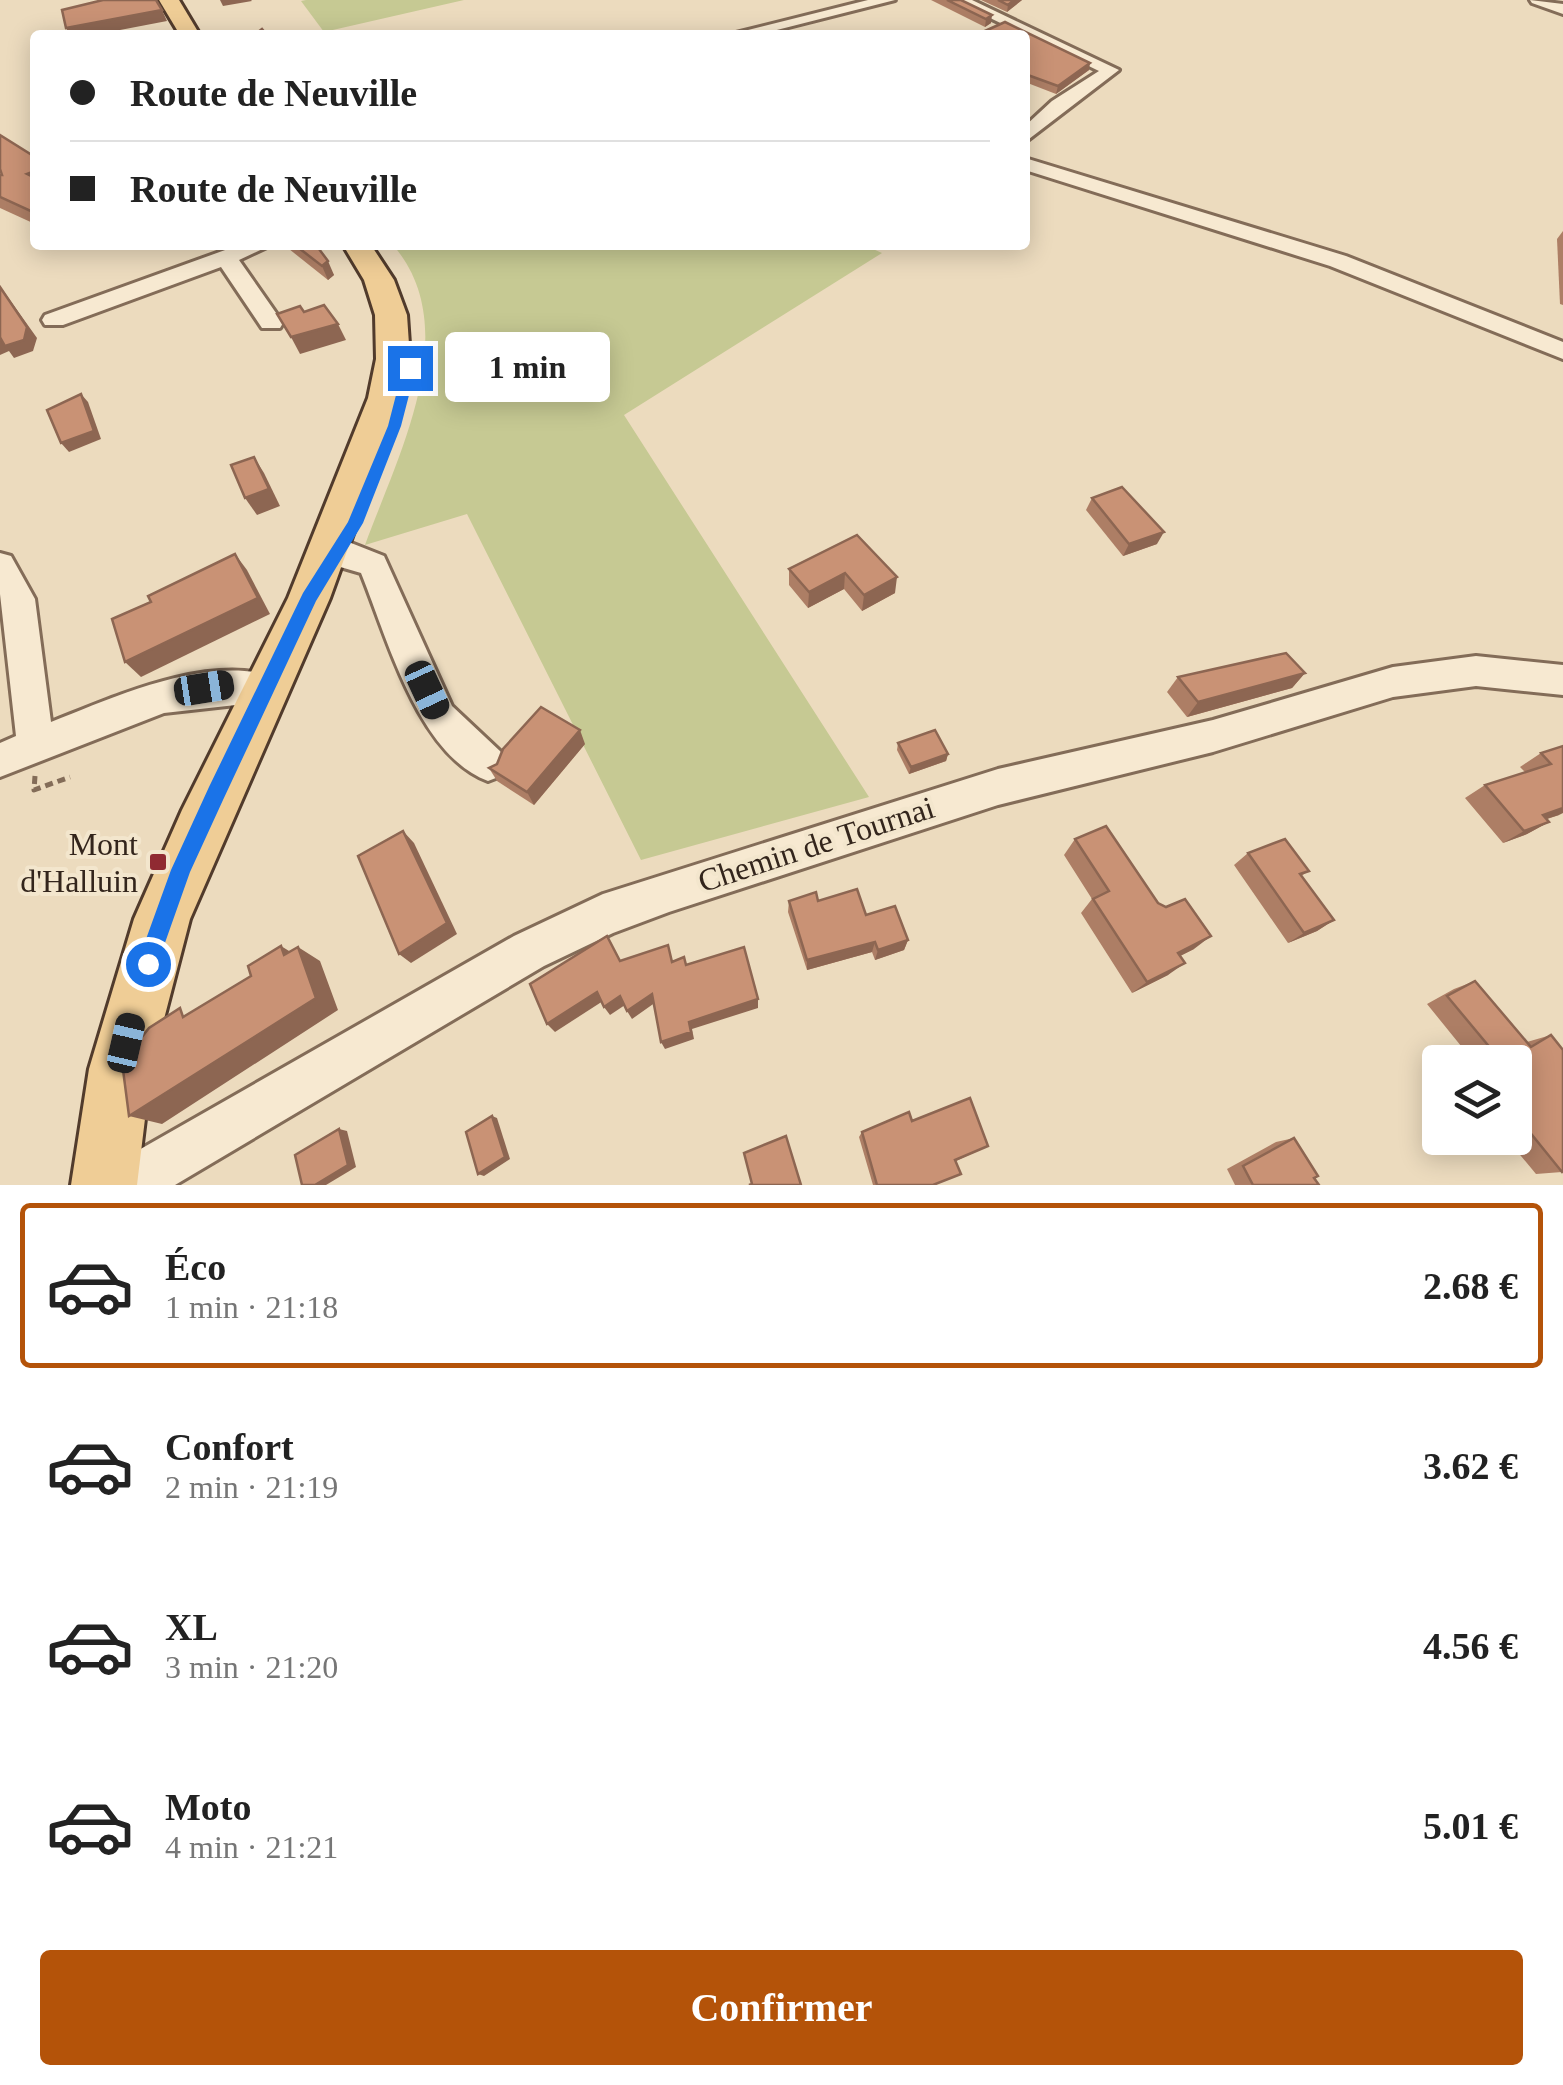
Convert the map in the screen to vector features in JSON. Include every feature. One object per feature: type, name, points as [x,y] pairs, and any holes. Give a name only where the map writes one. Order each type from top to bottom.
[{"type":"main road","points":[[169,0],[187,30]]},
{"type":"main road","points":[[333,551],[376,428],[393,359],[386,296],[359,250]]},
{"type":"main road","points":[[104,1185],[120,1069],[154,944],[181,870],[394,426],[411,357],[403,294],[377,250]]},
{"type":"street","points":[[758,30],[888,0]]},
{"type":"street","points":[[960,0],[1025,30]]},
{"type":"street","points":[[1538,0],[1563,9]]},
{"type":"street","points":[[1030,32],[1112,70],[1066,99],[1030,131]]},
{"type":"street","points":[[1030,166],[1338,261],[1563,352]]},
{"type":"street","points":[[54,320],[247,250]]},
{"type":"street","points":[[226,258],[271,323]]},
{"type":"street","points":[[333,551],[373,564],[439,716],[488,764]]},
{"type":"street","points":[[0,564],[20,599],[36,746]]},
{"type":"street","name":"Chemin de Tournai","points":[[127,1185],[530,951],[602,915],[669,891],[998,787],[1213,736],[1393,682],[1476,671],[1563,680]]},
{"type":"street","points":[[0,760],[183,692],[229,684],[267,689]]},
{"type":"path","points":[[34,790],[70,777]]},
{"type":"green space","points":[[464,0],[333,30],[323,30],[301,1]]},
{"type":"green space","points":[[396,250],[882,253],[624,415],[869,797],[641,860],[467,514],[365,545],[418,394],[425,354],[424,315],[414,278]]},
{"type":"building","points":[[103,0],[156,0],[162,10],[66,28],[62,10]]},
{"type":"building","points":[[947,0],[961,0],[992,15],[986,19]]},
{"type":"building","points":[[1005,22],[1022,30],[987,30]]},
{"type":"building","points":[[1030,34],[1090,63],[1058,86],[1030,76]]},
{"type":"building","points":[[0,135],[30,154],[30,211],[0,197]]},
{"type":"building","points":[[301,250],[320,250],[328,261],[322,266]]},
{"type":"building","points":[[0,287],[27,327],[24,340],[5,346],[0,340]]},
{"type":"building","points":[[324,305],[338,324],[291,337],[277,314],[300,306],[304,312]]},
{"type":"building","points":[[81,394],[94,431],[61,443],[47,410]]},
{"type":"building","points":[[254,457],[269,489],[245,498],[231,465]]},
{"type":"building","points":[[1122,487],[1164,532],[1129,544],[1092,498]]},
{"type":"building","points":[[857,535],[897,577],[864,595],[845,573],[809,592],[789,569]]},
{"type":"building","points":[[235,554],[258,598],[125,662],[112,619],[151,602],[148,596]]},
{"type":"building","points":[[1286,653],[1305,673],[1198,702],[1178,677]]},
{"type":"building","points":[[541,707],[580,730],[527,792],[489,768],[497,764],[503,749]]},
{"type":"building","points":[[935,730],[948,754],[911,767],[898,743]]},
{"type":"building","points":[[1563,746],[1563,808],[1543,815],[1549,822],[1524,831],[1485,785],[1551,764],[1541,753]]},
{"type":"building","points":[[1106,826],[1158,903],[1166,907],[1185,899],[1211,936],[1178,953],[1185,963],[1147,982],[1093,899],[1109,891],[1075,839]]},
{"type":"building","points":[[403,831],[447,923],[399,954],[358,856]]},
{"type":"building","points":[[1285,839],[1309,871],[1300,874],[1334,920],[1304,933],[1248,853]]},
{"type":"building","points":[[857,889],[866,915],[895,906],[908,940],[878,950],[875,942],[807,960],[789,901],[816,892],[818,901]]},
{"type":"building","points":[[607,936],[620,961],[668,945],[672,962],[684,957],[686,965],[744,947],[758,999],[689,1022],[691,1032],[661,1042],[652,994],[627,1011],[620,996],[604,1007],[597,992],[547,1024],[530,984]]},
{"type":"building","points":[[281,946],[284,955],[298,947],[316,998],[129,1116],[122,1062],[149,1028],[180,1008],[183,1017],[251,976],[248,966]]},
{"type":"building","points":[[1475,981],[1529,1045],[1488,1045],[1447,996]]},
{"type":"building","points":[[1551,1035],[1563,1050],[1562,1172],[1532,1135],[1532,1046]]},
{"type":"building","points":[[970,1098],[988,1146],[955,1160],[961,1174],[933,1185],[877,1185],[862,1132],[909,1112],[912,1121]]},
{"type":"building","points":[[492,1116],[505,1157],[478,1174],[466,1132]]},
{"type":"building","points":[[339,1129],[348,1165],[315,1185],[302,1185],[295,1155]]},
{"type":"building","points":[[786,1136],[801,1185],[749,1185],[752,1184],[744,1153]]},
{"type":"building","points":[[1294,1138],[1318,1176],[1314,1178],[1319,1185],[1253,1185],[1243,1166]]},
{"type":"place","name":"Mont d'Halluin","points":[[158,862]]},
{"type":"route","points":[[148,964],[181,870],[216,793],[309,598],[342,551],[355,523],[394,426],[410,368]]}]
